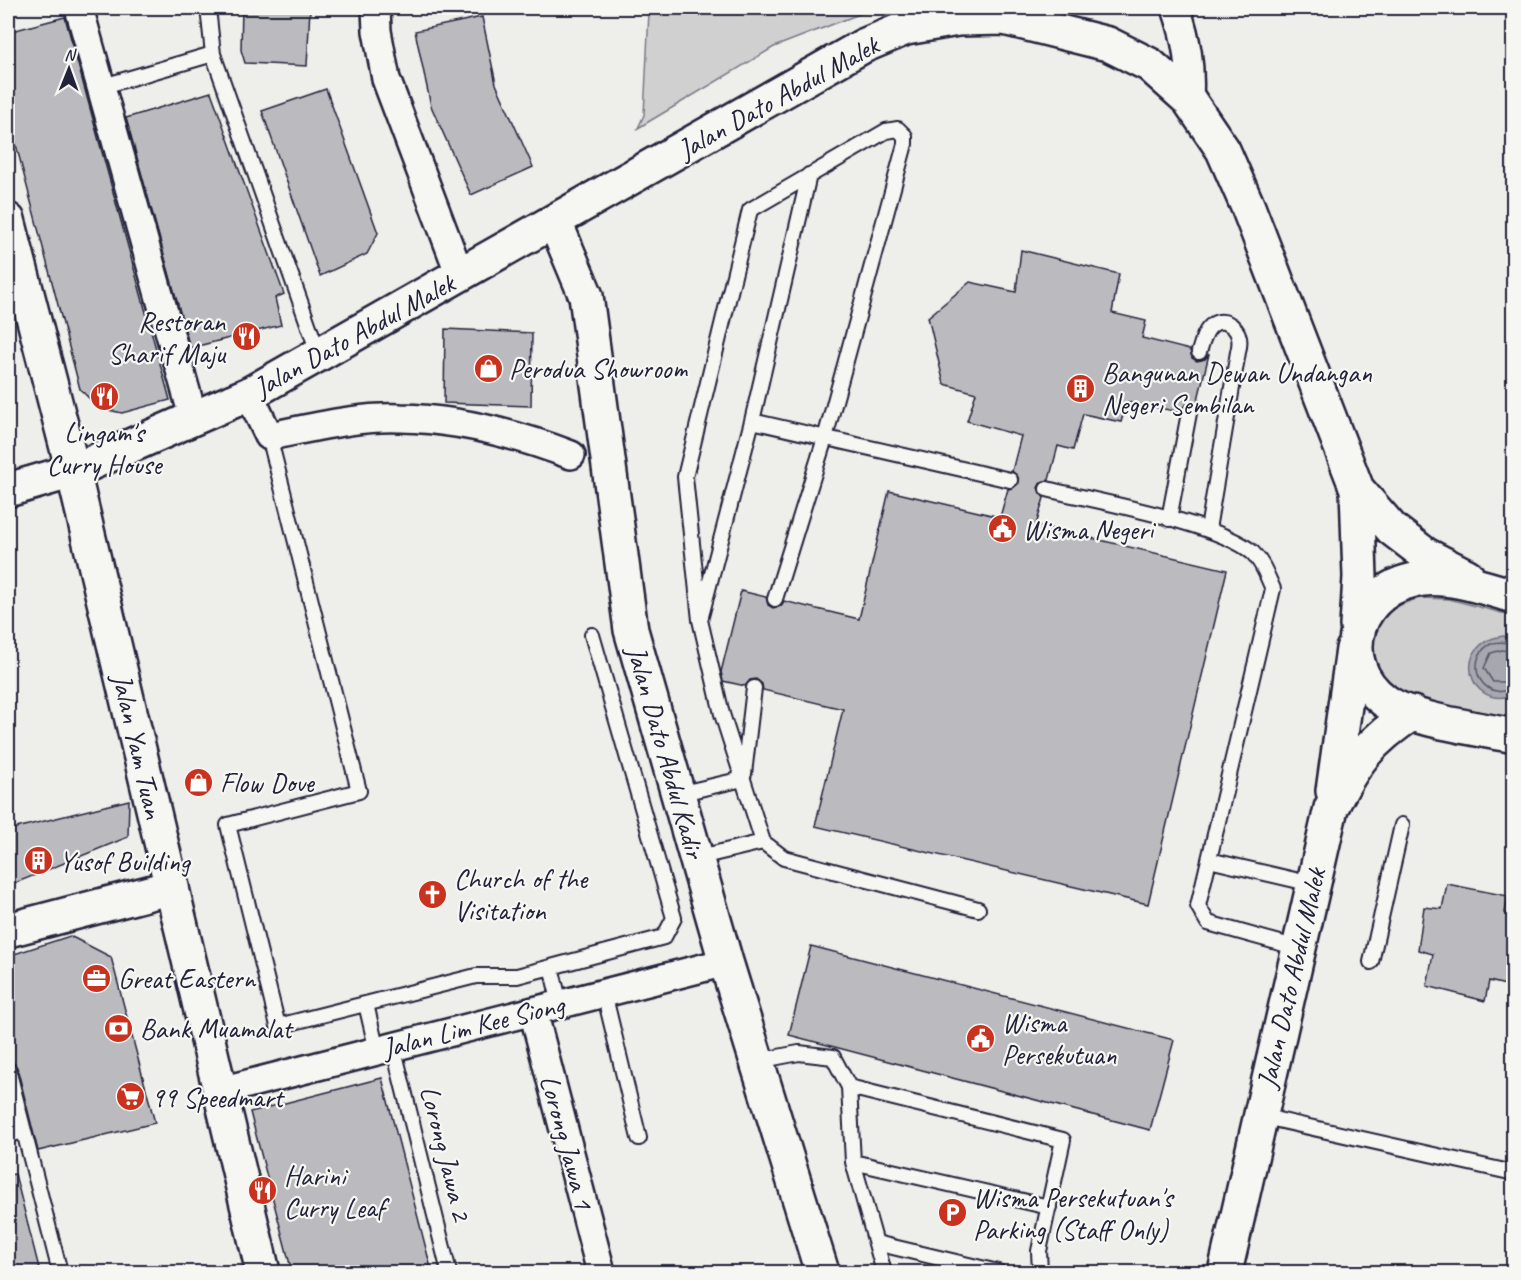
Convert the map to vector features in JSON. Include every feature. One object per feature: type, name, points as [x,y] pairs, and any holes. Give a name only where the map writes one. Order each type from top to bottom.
[{"type":"main road","name":"Jalan Dato Abdul Malek","points":[[8,490],[73,471],[249,394],[863,46],[906,28],[958,19],[1004,18],[1108,44],[1150,65],[1189,100],[1223,150],[1248,207],[1357,489],[1360,567],[1355,636],[1331,808],[1225,1272]]},
{"type":"main road","name":"Jalan Yam Tuan","points":[[8,220],[15,280],[73,471],[263,1272]]},
{"type":"main road","name":"Jalan Dato Abdul Kadir","points":[[555,222],[586,296],[631,630],[726,962],[822,1272]]},
{"type":"main road","points":[[1357,489],[1392,529],[1426,555],[1504,593]]},
{"type":"main road","points":[[1504,593],[1452,580],[1422,579],[1394,587],[1372,605],[1355,636],[1370,688],[1387,703],[1413,713],[1514,736]]},
{"type":"main road","name":"Jalan Dato Abdul Malek","points":[[1331,808],[1354,764],[1385,730],[1413,713]]},
{"type":"main road","points":[[8,930],[172,887]]},
{"type":"street","points":[[79,8],[194,420]]},
{"type":"street","points":[[376,8],[377,31],[387,79],[460,275]]},
{"type":"street","points":[[1176,8],[1191,66],[1189,100]]},
{"type":"street","points":[[249,394],[269,436],[341,422],[400,418],[467,425],[520,436],[571,455]]},
{"type":"street","name":"Jalan Lim Kee Siong","points":[[220,1091],[726,962]]},
{"type":"street","name":"Lorong Jawa 1","points":[[533,1011],[601,1272]]},
{"type":"lane","points":[[208,8],[213,54],[319,355]]},
{"type":"lane","points":[[100,87],[213,54]]},
{"type":"lane","points":[[775,599],[825,438],[905,136],[898,129],[886,131],[750,210],[685,477],[700,620],[714,683],[763,842],[784,858],[978,909]]},
{"type":"lane","points":[[700,620],[752,421],[809,175]]},
{"type":"lane","points":[[1199,352],[1210,326],[1218,322],[1226,322],[1235,327],[1239,337],[1238,352],[1208,529]]},
{"type":"lane","points":[[1168,519],[1188,413]]},
{"type":"lane","points":[[752,421],[1010,480]]},
{"type":"lane","points":[[269,436],[359,791],[228,825],[279,1026],[476,976],[517,976],[664,937],[674,918],[592,635]]},
{"type":"lane","points":[[1047,489],[1208,529],[1252,552],[1264,567],[1273,588],[1198,906],[1208,923],[1298,948]]},
{"type":"lane","points":[[743,779],[754,688]]},
{"type":"lane","points":[[678,794],[743,779]]},
{"type":"lane","points":[[1371,962],[1402,825]]},
{"type":"lane","points":[[696,858],[763,842]]},
{"type":"lane","points":[[1209,860],[1312,884]]},
{"type":"lane","points":[[551,966],[560,1004]]},
{"type":"lane","points":[[604,993],[639,1138]]},
{"type":"lane","name":"Lorong Jawa 2","points":[[366,1004],[385,1049],[449,1272]]},
{"type":"lane","points":[[757,1061],[799,1053],[833,1057],[849,1087],[853,1162],[884,1272]]},
{"type":"lane","points":[[8,1069],[60,1272]]},
{"type":"lane","points":[[849,1087],[1063,1140],[1039,1251],[1040,1272]]},
{"type":"lane","points":[[1260,1116],[1514,1173]]},
{"type":"lane","points":[[8,1135],[24,1131]]},
{"type":"lane","points":[[853,1162],[1049,1206]]},
{"type":"lane","points":[[876,1243],[998,1272]]},
{"type":"shaded area","points":[[641,8],[875,8],[774,47],[638,128],[644,115],[649,12]]},
{"type":"shaded area","points":[[1420,598],[1449,599],[1513,616],[1513,725],[1456,713],[1414,700],[1396,691],[1382,679],[1373,662],[1373,644],[1379,622],[1391,611]]},
{"type":"water","points":[[1503,636],[1513,639],[1513,695],[1497,697],[1485,693],[1476,685],[1471,674],[1471,662],[1476,650],[1487,641]]},
{"type":"building","points":[[242,8],[310,8],[307,66],[245,63],[241,50]]},
{"type":"building","points":[[65,17],[170,400],[122,413],[99,408],[80,389],[8,114],[8,32]]},
{"type":"building","points":[[482,17],[496,84],[533,167],[471,195],[431,106],[415,31]]},
{"type":"building","points":[[326,89],[378,233],[367,254],[320,276],[262,111]]},
{"type":"building","points":[[211,92],[284,294],[275,298],[281,325],[190,348],[126,118]]},
{"type":"building","points":[[1021,250],[1119,274],[1112,313],[1146,321],[1142,338],[1190,350],[1192,358],[1197,361],[1205,359],[1209,354],[1196,408],[1187,404],[1180,412],[1127,402],[1121,422],[1083,414],[1073,450],[1058,446],[1049,480],[1041,482],[1038,488],[1044,498],[1036,525],[1227,570],[1148,904],[815,826],[843,709],[763,690],[762,684],[756,679],[750,680],[745,686],[723,681],[721,672],[741,591],[766,597],[768,605],[773,608],[781,606],[784,601],[859,619],[889,491],[1000,517],[1008,489],[1019,483],[1018,477],[1012,471],[1021,436],[967,421],[976,393],[944,384],[928,317],[970,282],[1016,292]]},
{"type":"building","name":"Perodua Showroom","points":[[445,329],[532,333],[531,406],[444,403]]},
{"type":"building","name":"Yusof Building","points":[[129,800],[128,837],[8,886],[8,830]]},
{"type":"building","points":[[1447,884],[1508,896],[1505,913],[1514,915],[1514,987],[1489,981],[1485,1001],[1427,986],[1433,954],[1418,950],[1424,907],[1442,909]]},
{"type":"building","points":[[70,936],[111,957],[155,1123],[38,1151],[17,1067],[12,1061],[8,1046],[8,956]]},
{"type":"building","name":"Wisma Persekutuan","points":[[811,946],[1174,1040],[1150,1130],[789,1035]]},
{"type":"building","points":[[382,1078],[432,1272],[292,1272],[250,1112]]},
{"type":"building","points":[[15,1174],[40,1272],[8,1272],[8,1175]]},
{"type":"place","name":"Restoran Sharif Maju","points":[[246,337]]},
{"type":"place","name":"Perodua Showroom","points":[[488,368]]},
{"type":"place","name":"Bangunan Dewan Undangan Negeri Sembilan","points":[[1081,388]]},
{"type":"place","name":"Lingam's Curry House","points":[[104,397]]},
{"type":"place","name":"Wisma Negeri","points":[[1002,529]]},
{"type":"place","name":"Flow Dove","points":[[199,782]]},
{"type":"place","name":"Yusof Building","points":[[38,861]]},
{"type":"place","name":"Church of the Visitation","points":[[433,894]]},
{"type":"place","name":"Great Eastern","points":[[97,978]]},
{"type":"place","name":"Bank Muamalat","points":[[119,1028]]},
{"type":"place","name":"Wisma Persekutuan","points":[[981,1038]]},
{"type":"place","name":"99 Speedmart","points":[[130,1097]]},
{"type":"place","name":"Harini Curry Leaf","points":[[263,1191]]},
{"type":"place","name":"Wisma Persekutuan's Parking (Staff Only)","points":[[952,1213]]}]
